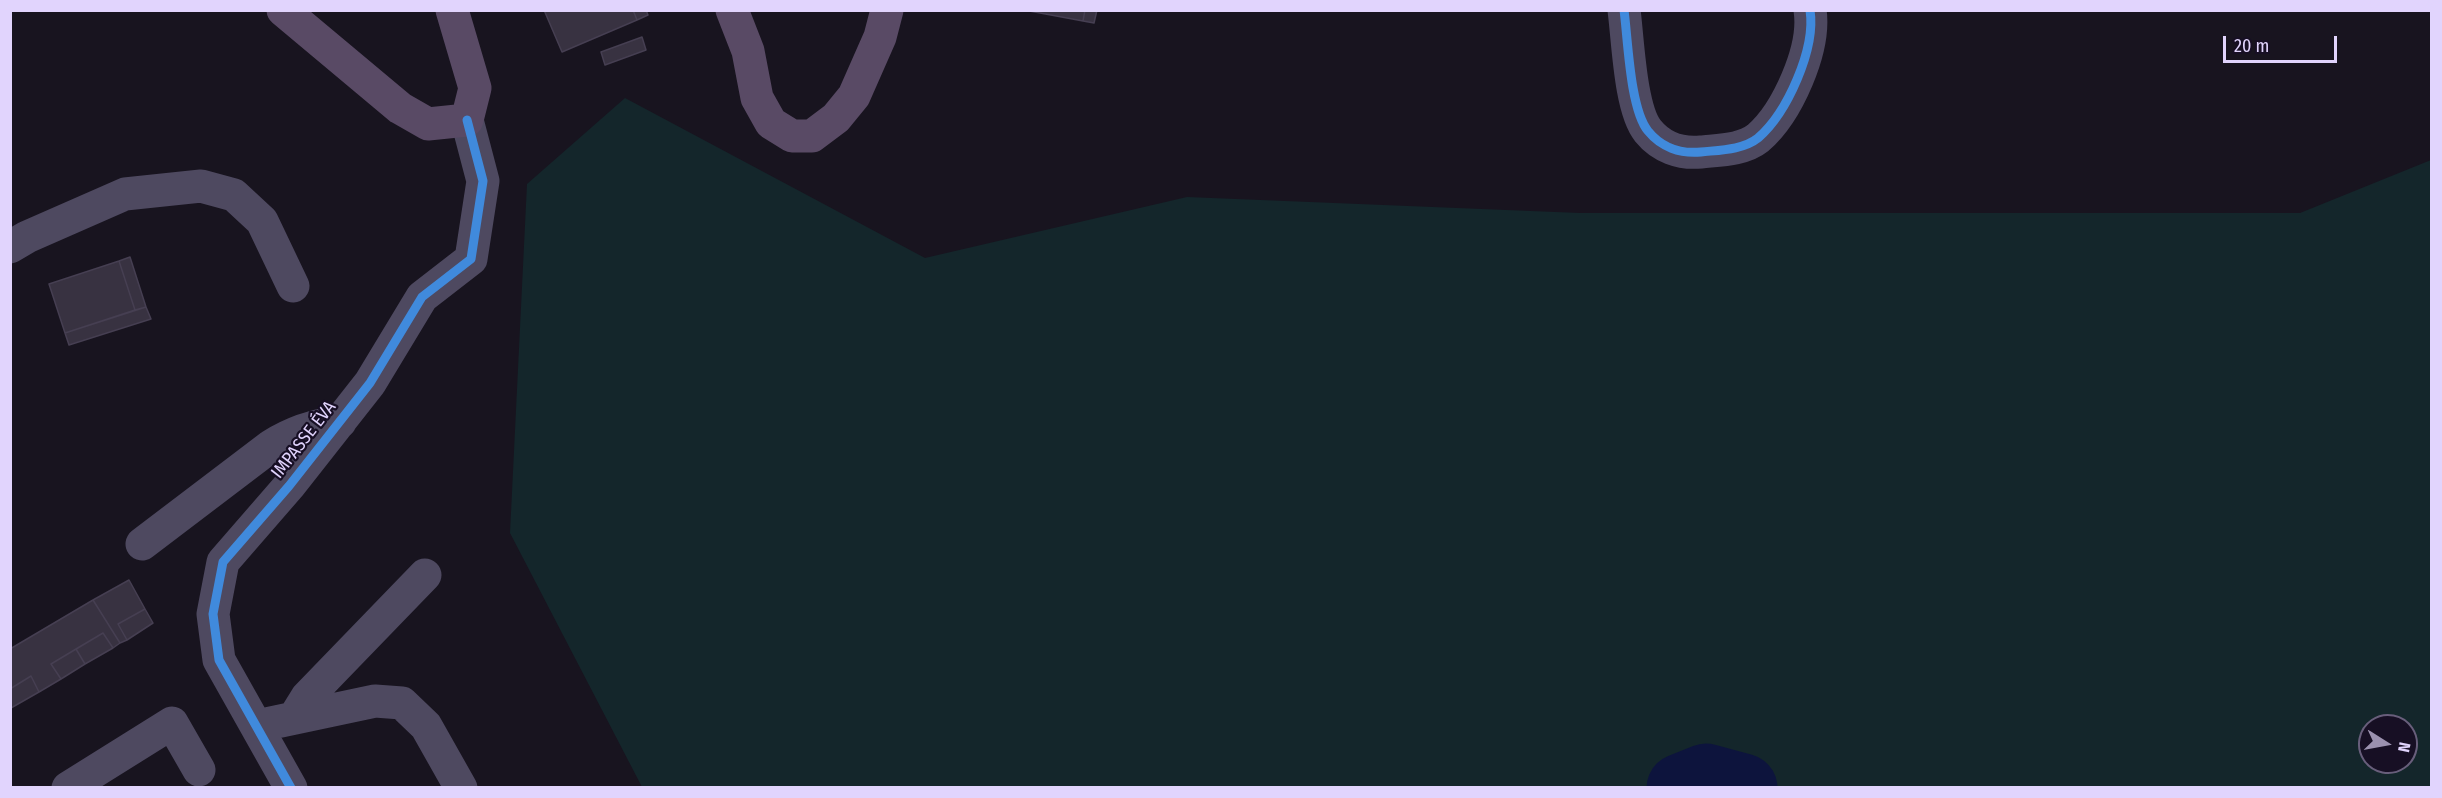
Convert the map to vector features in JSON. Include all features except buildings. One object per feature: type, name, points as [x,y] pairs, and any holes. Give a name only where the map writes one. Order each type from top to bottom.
[{"type":"main road","points":[[282,10],[400,108],[428,124],[467,120],[475,88],[452,10]]},
{"type":"main road","points":[[732,10],[748,51],[757,98],[771,123],[792,136],[812,136],[836,118],[854,96],[880,37],[887,10]]},
{"type":"street","points":[[1624,10],[1634,94],[1647,130],[1665,147],[1695,152],[1730,149],[1756,139],[1780,112],[1808,49],[1810,10]]},
{"type":"street","name":"IMPASSE ÉVA","points":[[291,788],[219,660],[213,614],[223,562],[289,486],[370,383],[422,297],[471,259],[483,181],[467,120]]},
{"type":"street","points":[[10,247],[27,237],[125,194],[201,186],[234,195],[262,221],[293,286]]},
{"type":"street","points":[[142,544],[278,441],[292,433],[321,424],[340,422]]},
{"type":"street","points":[[294,718],[307,697],[425,575]]},
{"type":"street","points":[[257,726],[375,701],[402,703],[426,726],[461,788]]},
{"type":"street","points":[[68,788],[172,723],[199,770]]},
{"type":"green space","points":[[625,98],[925,258],[1187,197],[1580,213],[2300,213],[2431,160],[2431,787],[642,787],[510,533],[527,184]]},
{"type":"waterway","points":[[1681,788],[1706,778],[1743,788]]},
{"type":"cycle path","points":[[1624,10],[1634,91],[1642,121],[1653,137],[1665,145],[1693,152],[1723,150],[1745,145],[1758,138],[1769,127],[1789,97],[1804,61],[1811,26],[1810,10]]},
{"type":"cycle path","points":[[291,788],[219,660],[213,614],[223,562],[289,486],[370,383],[422,297],[471,259],[483,181],[467,120]]}]
